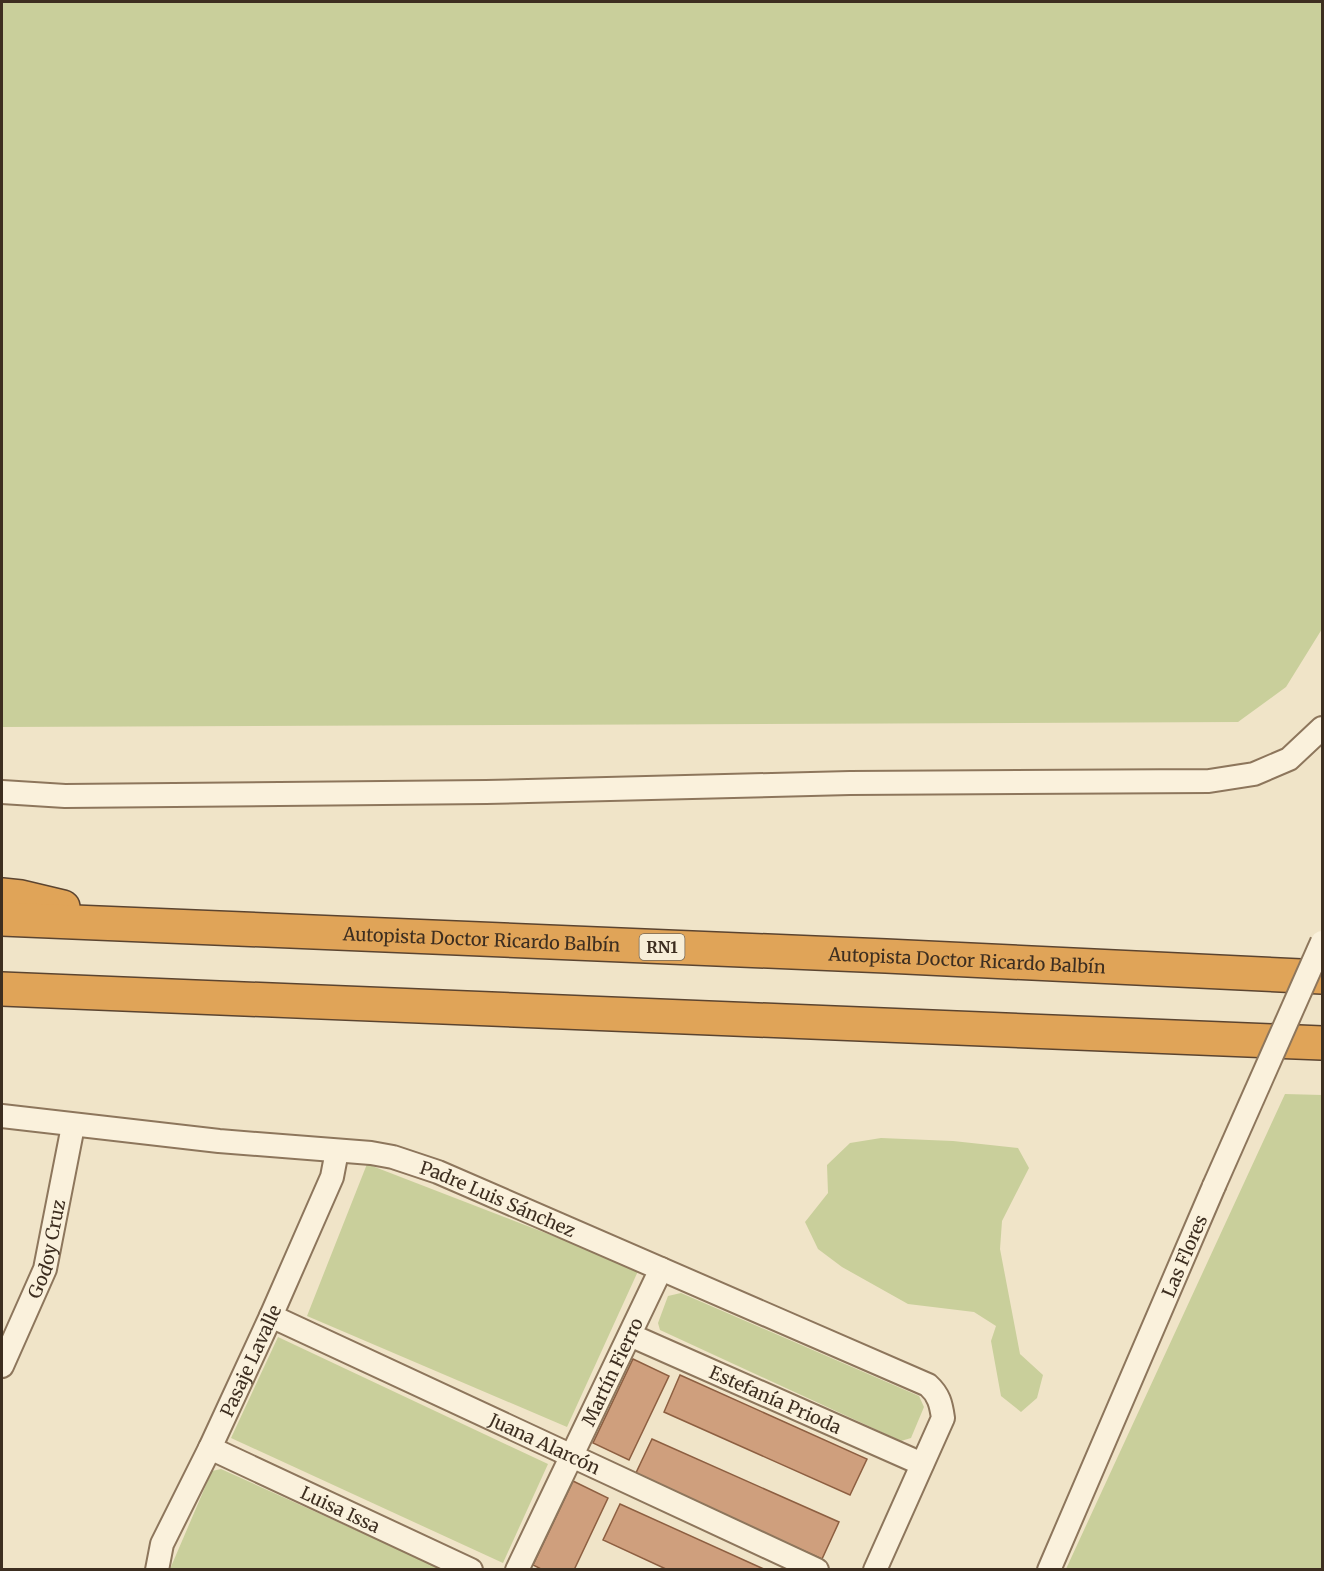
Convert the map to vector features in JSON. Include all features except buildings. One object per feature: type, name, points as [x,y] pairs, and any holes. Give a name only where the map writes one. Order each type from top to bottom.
[{"type":"highway","points":[[2,895],[21,897],[135,925]]},
{"type":"highway","name":"Autopista Doctor Ricardo Balbín","points":[[2,919],[1323,977]]},
{"type":"highway","points":[[2,989],[1323,1043]]},
{"type":"street","points":[[2,792],[65,796],[474,792],[850,783],[1209,781],[1254,774],[1289,759],[1323,728]]},
{"type":"street","name":"Las Flores","points":[[1049,1569],[1214,1186],[1323,942]]},
{"type":"street","name":"Padre Luis Sánchez","points":[[2,1116],[73,1126],[393,1157],[419,1164],[928,1385],[936,1392],[941,1403],[943,1418],[922,1464]]},
{"type":"street","name":"Godoy Cruz","points":[[2,1366],[45,1269],[73,1126]]},
{"type":"street","name":"Pasaje Lavalle","points":[[157,1569],[162,1544],[210,1448],[332,1177],[337,1151]]},
{"type":"street","name":"Martín Fierro","points":[[517,1569],[661,1269]]},
{"type":"street","name":"Juana Alarcón","points":[[271,1316],[571,1457],[817,1569]]},
{"type":"street","name":"Estefanía Prioda","points":[[630,1335],[922,1464]]},
{"type":"street","name":"Luisa Issa","points":[[210,1448],[471,1569]]},
{"type":"street","points":[[875,1569],[922,1464]]},
{"type":"green space","points":[[2,2],[1322,2],[1322,629],[1286,687],[1238,722],[2,727]]},
{"type":"green space","points":[[1285,1094],[1322,1095],[1322,1569],[1066,1569]]},
{"type":"green space","points":[[881,1138],[953,1141],[1018,1148],[1029,1168],[1002,1221],[1000,1249],[1020,1354],[1043,1375],[1037,1398],[1021,1412],[1001,1396],[991,1341],[996,1326],[974,1312],[908,1304],[842,1267],[818,1249],[805,1222],[828,1193],[827,1165],[850,1143]]},
{"type":"green space","points":[[367,1164],[639,1269],[567,1427],[307,1316]]},
{"type":"green space","points":[[681,1293],[919,1396],[924,1407],[911,1438],[901,1441],[660,1330],[658,1323],[668,1296]]},
{"type":"green space","points":[[278,1337],[548,1464],[503,1563],[231,1438]]},
{"type":"green space","points":[[221,1469],[442,1569],[170,1569],[212,1471]]}]
